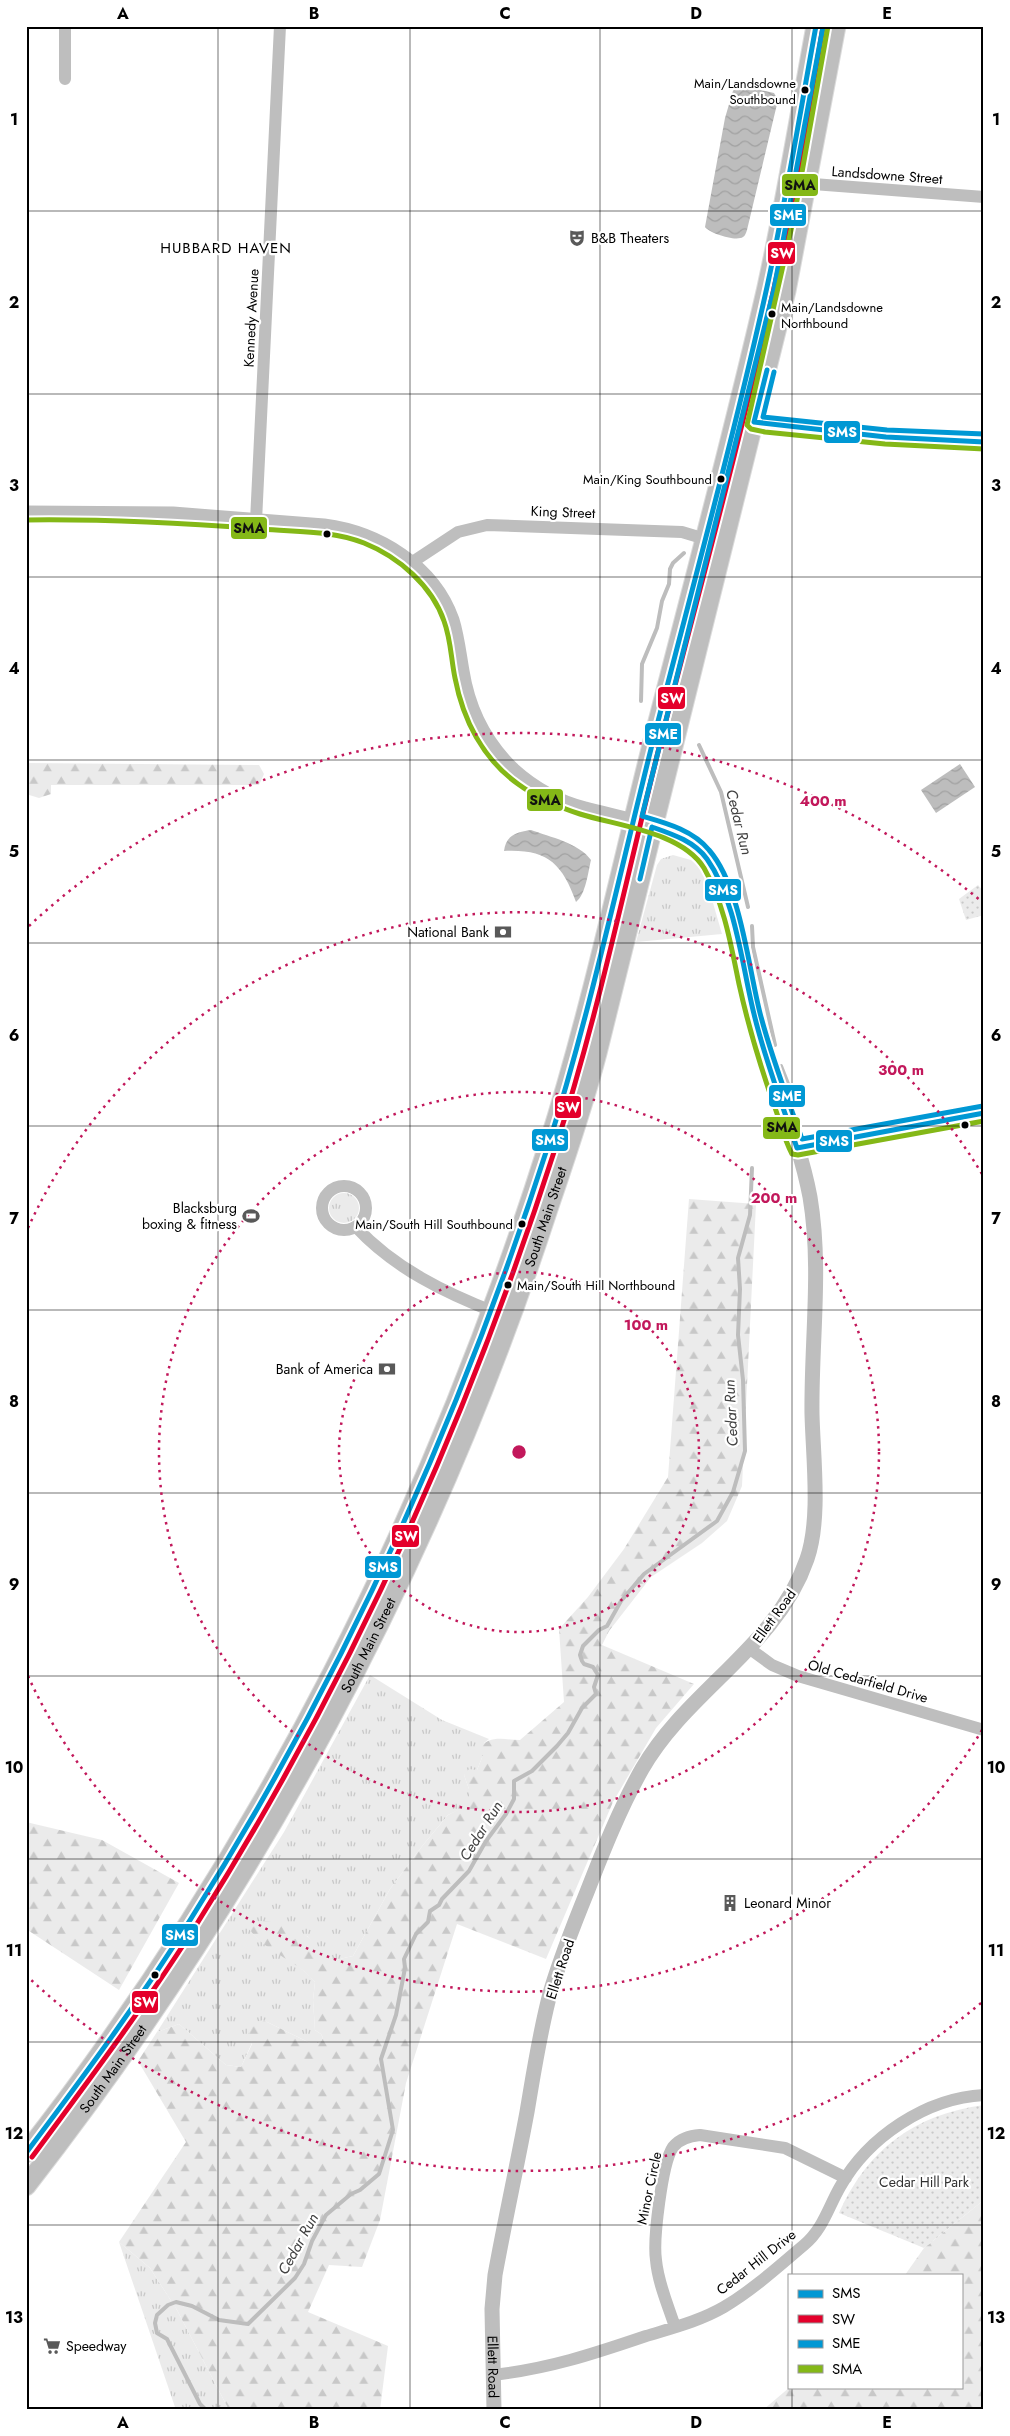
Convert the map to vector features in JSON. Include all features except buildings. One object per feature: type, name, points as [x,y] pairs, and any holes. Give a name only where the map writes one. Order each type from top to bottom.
[{"type":"main road","name":"South Main Street","points":[[26,2152],[77,2085],[193,1915],[257,1812],[300,1735],[405,1527],[492,1312],[550,1140],[591,994],[766,287],[788,182],[816,26]]},
{"type":"main road","name":"South Main Street","points":[[26,2186],[98,2093],[210,1927],[303,1772],[375,1635],[422,1536],[466,1435],[511,1319],[590,1080],[786,291],[836,26]]},
{"type":"main road","points":[[193,1915],[210,1927]]},
{"type":"street","points":[[65,79],[66,26]]},
{"type":"street","name":"Kennedy Avenue","points":[[256,521],[280,26]]},
{"type":"street","name":"Landsdowne Street","points":[[788,182],[984,196]]},
{"type":"street","points":[[735,417],[766,425],[886,437],[984,442]]},
{"type":"street","name":"Ellett Road","points":[[26,513],[173,514],[324,526],[355,532],[394,550],[411,563],[436,591],[451,617],[469,702],[483,733],[496,753],[523,779],[546,794],[583,809],[652,827],[691,843],[706,857],[713,869],[731,921],[766,1057],[797,1148],[810,1198],[815,1252],[812,1381],[814,1522],[809,1555],[796,1588],[776,1617],[750,1649],[685,1711],[665,1735],[645,1765],[605,1846],[557,1972],[544,2019],[495,2275],[492,2309],[494,2410]]},
{"type":"street","name":"King Street","points":[[411,563],[458,532],[487,525],[682,532],[722,544]]},
{"type":"street","points":[[797,1148],[984,1113]]},
{"type":"street","points":[[356,1227],[375,1246],[402,1267],[492,1312],[511,1319]]},
{"type":"street","name":"Old Cedarfield Drive","points":[[750,1649],[772,1665],[798,1676],[984,1730]]},
{"type":"street","name":"Cedar Hill Drive","points":[[492,2375],[545,2368],[699,2319],[725,2306],[745,2294],[806,2244],[824,2222],[846,2178],[866,2151],[897,2126],[943,2104],[984,2095]]},
{"type":"street","name":"Minor Circle","points":[[674,2327],[657,2267],[654,2240],[669,2156],[677,2142],[691,2136],[700,2135],[774,2145],[797,2152],[846,2178]]},
{"type":"green space","points":[[26,763],[259,765],[264,774],[259,785],[51,785],[51,794],[39,798],[26,794]]},
{"type":"green space","points":[[673,855],[691,860],[704,872],[722,934],[636,942],[657,865],[661,859]]},
{"type":"green space","points":[[978,885],[984,892],[984,915],[966,920],[959,899]]},
{"type":"green space","points":[[344,1193],[355,1197],[359,1208],[355,1219],[344,1223],[333,1219],[329,1208],[333,1197]]},
{"type":"green space","points":[[689,1199],[756,1204],[742,1486],[727,1521],[702,1543],[651,1577],[609,1631],[602,1645],[694,1684],[656,1728],[613,1802],[546,1959],[457,1924],[406,2083],[380,2220],[362,2267],[329,2265],[308,2312],[388,2346],[380,2410],[229,2410],[177,2310],[150,2268],[119,2242],[186,2142],[138,2061],[157,2032],[179,2024],[226,2065],[241,2067],[252,2044],[248,2032],[252,2023],[263,2020],[310,2043],[320,2043],[323,2038],[315,2030],[313,2000],[315,1982],[308,1974],[257,1938],[250,1930],[255,1922],[275,1923],[296,1930],[308,1937],[335,1960],[353,1956],[390,1889],[423,1845],[448,1815],[469,1804],[469,1789],[464,1775],[469,1769],[477,1770],[483,1755],[480,1749],[483,1744],[498,1739],[520,1740],[564,1702],[559,1629],[588,1597],[624,1549],[668,1477]]},
{"type":"green space","points":[[370,1675],[442,1720],[489,1739],[484,1743],[483,1755],[477,1770],[464,1775],[469,1789],[469,1805],[448,1815],[423,1845],[390,1889],[353,1956],[335,1960],[323,1953],[307,1936],[250,1930],[265,1944],[300,1967],[315,1982],[313,2000],[315,2030],[323,2038],[320,2043],[310,2043],[263,2020],[249,2032],[252,2043],[241,2067],[226,2065],[179,2024],[157,2032],[284,1832]]},
{"type":"green space","points":[[26,1822],[102,1840],[179,1883],[119,1990],[26,1929]]},
{"type":"green space","name":"Cedar Hill Park","points":[[984,2105],[984,2200],[924,2248],[839,2213],[850,2191],[864,2171],[896,2139],[936,2117]]},
{"type":"green space","points":[[984,2200],[984,2410],[763,2410],[789,2388],[962,2388],[962,2274],[906,2274],[924,2248]]},
{"type":"green space","points":[[119,2242],[150,2268],[177,2310],[229,2410],[176,2410]]},
{"type":"water","points":[[735,84],[774,93],[778,100],[747,230],[744,237],[729,238],[705,227],[725,118]]},
{"type":"water","points":[[960,764],[975,787],[936,813],[921,790]]},
{"type":"water","points":[[531,830],[572,845],[586,854],[591,860],[582,894],[576,902],[565,877],[551,861],[531,853],[504,851],[507,841],[513,835]]},
{"type":"waterway","name":"Cedar Run","points":[[641,701],[642,664],[657,628],[662,601],[669,584],[670,569],[673,563],[684,553]]},
{"type":"waterway","name":"Cedar Run","points":[[699,745],[721,792],[748,907]]},
{"type":"waterway","name":"Cedar Run","points":[[752,926],[753,947],[775,1045]]},
{"type":"waterway","name":"Cedar Run","points":[[781,1066],[792,1094]]},
{"type":"waterway","name":"Cedar Run","points":[[206,2410],[200,2404],[167,2339],[157,2333],[155,2323],[157,2315],[168,2305],[176,2302],[192,2306],[219,2320],[248,2324],[295,2278],[304,2264],[312,2241],[326,2215],[379,2174],[393,2130],[381,2059],[396,2015],[405,1968],[404,1959],[416,1934],[428,1922],[430,1911],[439,1905],[442,1899],[469,1871],[486,1841],[506,1814],[514,1799],[514,1781],[532,1771],[557,1746],[568,1733],[582,1708],[596,1694],[594,1687],[598,1675],[593,1667],[584,1664],[582,1661],[580,1655],[583,1646],[599,1630],[607,1626],[621,1601],[644,1574],[717,1521],[733,1492],[745,1451],[743,1380],[738,1335],[740,1289],[738,1258],[750,1215],[752,1168]]},
{"type":"transit line","name":"SMS","points":[[26,2153],[112,2037],[173,1948],[247,1826],[300,1733],[394,1543],[477,1347],[514,1247],[548,1146],[592,992],[655,733],[727,455],[767,287],[816,26]]},
{"type":"transit line","name":"SMA","points":[[828,26],[794,217],[747,425],[751,429],[765,432],[885,444],[984,449]]},
{"type":"transit line","name":"SW","points":[[32,2157],[179,1952],[253,1831],[306,1738],[355,1643],[401,1547],[444,1449],[484,1350],[521,1250],[555,1149],[599,995],[761,344],[794,191],[823,27]]},
{"type":"transit line","name":"SME","points":[[823,27],[774,289],[642,816],[678,828],[703,843],[720,866],[729,884],[742,928],[760,1013],[769,1045],[802,1139],[983,1106]]},
{"type":"transit line","name":"SMS","points":[[767,370],[754,422],[886,437],[984,442]]},
{"type":"transit line","name":"SME","points":[[774,372],[763,417],[887,430],[984,434]]},
{"type":"transit line","name":"SMA","points":[[26,520],[144,522],[314,532],[352,539],[390,556],[413,574],[439,608],[448,635],[455,678],[463,709],[485,751],[506,774],[525,789],[556,805],[580,814],[665,838],[681,846],[694,856],[704,868],[722,910],[755,1045],[784,1136],[792,1154],[798,1155],[984,1121]]},
{"type":"transit line","name":"SMS","points":[[640,879],[652,827],[667,832],[696,847],[707,859],[717,875],[737,934],[763,1048],[797,1148],[984,1113]]},
{"type":"place","name":"Main/Landsdowne Southbound","points":[[805,90]]},
{"type":"place","name":"B&B Theaters","points":[[577,238]]},
{"type":"place","name":"Main/Landsdowne Northbound","points":[[772,314]]},
{"type":"place","name":"Main/King Southbound","points":[[721,479]]},
{"type":"place","name":"National Bank","points":[[503,932]]},
{"type":"place","name":"Blacksburg boxing & fitness","points":[[251,1216]]},
{"type":"place","name":"Main/South Hill Southbound","points":[[522,1224]]},
{"type":"place","name":"Main/South Hill Northbound","points":[[508,1285]]},
{"type":"place","name":"Bank of America","points":[[387,1369]]},
{"type":"place","name":"Leonard Minor","points":[[730,1903]]},
{"type":"place","name":"Speedway","points":[[52,2346]]},
{"type":"district","name":"HUBBARD HAVEN","points":[[226,248]]}]
